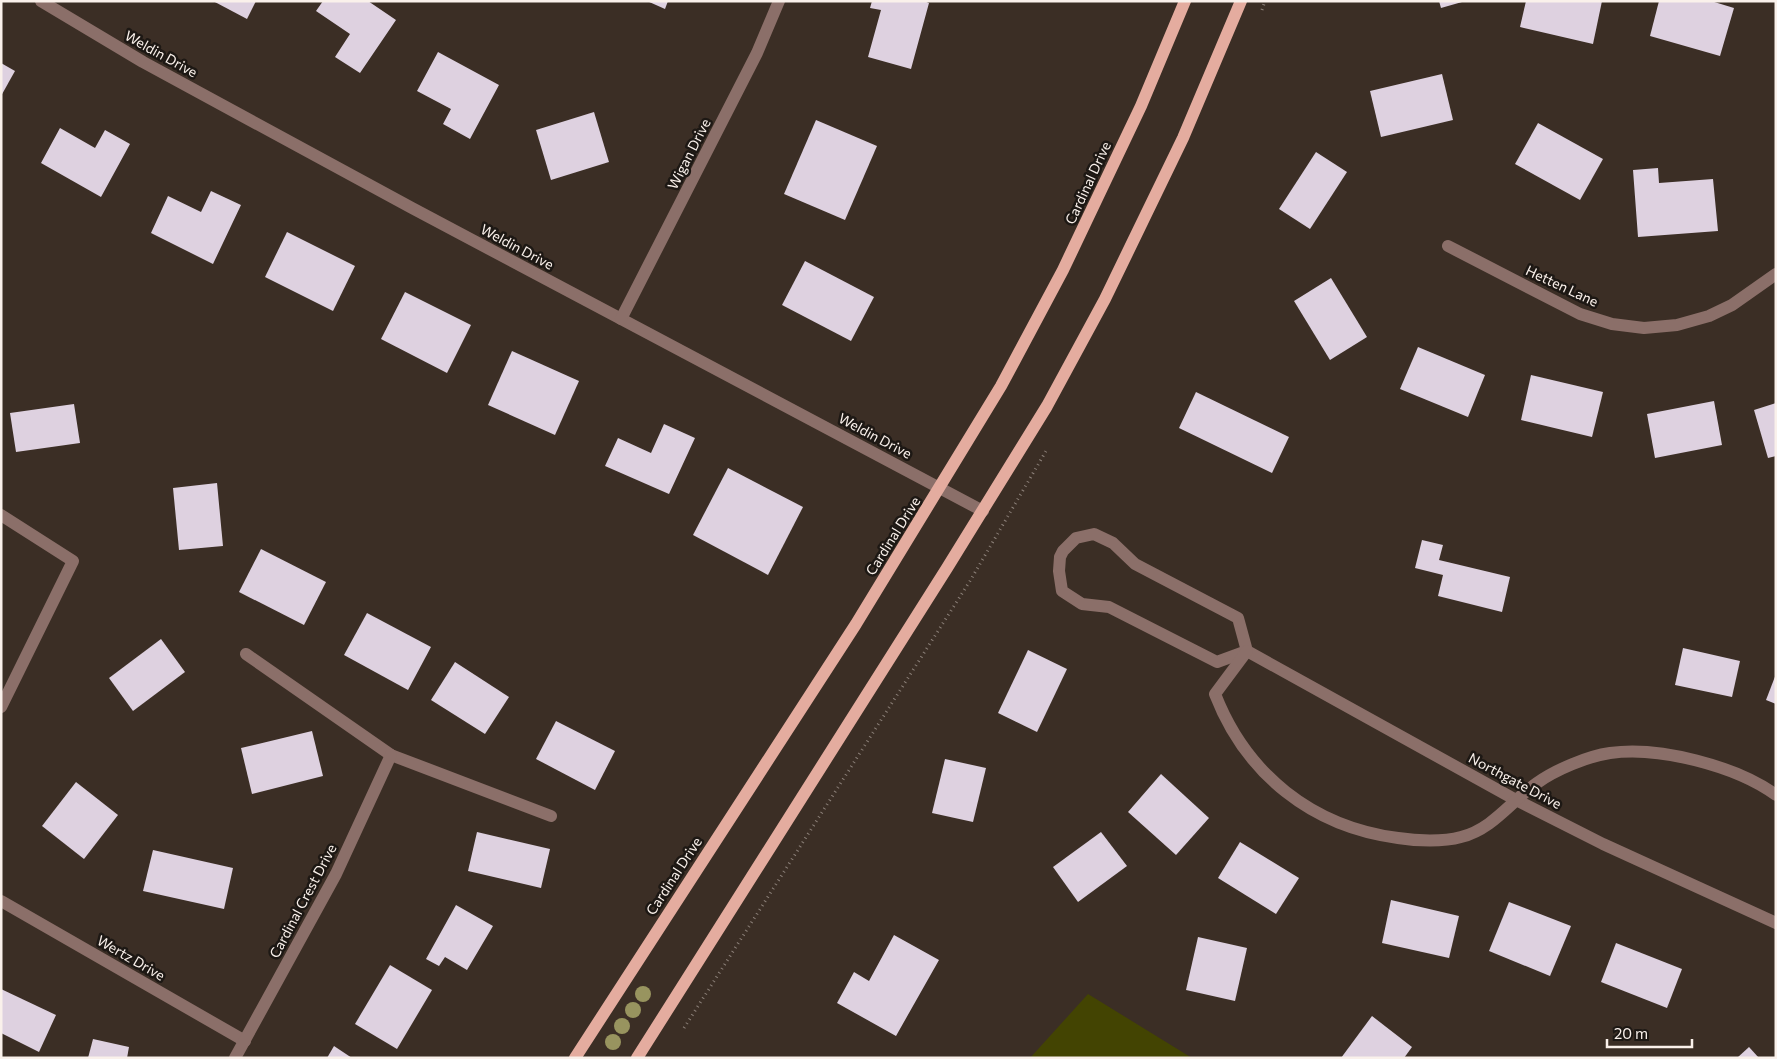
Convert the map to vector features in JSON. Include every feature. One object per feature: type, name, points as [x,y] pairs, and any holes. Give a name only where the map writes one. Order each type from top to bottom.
[{"type":"main road","name":"Cardinal Drive","points":[[575,1058],[856,624],[1001,386],[1063,270],[1141,106],[1185,1]]},
{"type":"main road","points":[[637,1058],[983,511],[1047,406],[1104,299],[1183,138],[1241,1]]},
{"type":"street","name":"Weldin Drive","points":[[41,1],[161,72],[412,208],[983,511]]},
{"type":"street","name":"Wigan Drive","points":[[621,319],[758,53],[779,1]]},
{"type":"street","name":"Hetten Lane","points":[[1448,246],[1580,314],[1612,324],[1644,328],[1677,325],[1708,316],[1732,305],[1776,274]]},
{"type":"street","points":[[1,516],[74,561],[1,707]]},
{"type":"street","points":[[1094,534],[1113,543],[1135,564],[1238,618],[1247,651],[1216,662],[1110,607],[1082,604],[1062,591],[1059,571],[1060,557],[1063,551],[1076,538],[1094,534]]},
{"type":"street","points":[[1247,651],[1215,694],[1222,713],[1241,746],[1265,774],[1301,804],[1335,822],[1374,835],[1418,841],[1460,838],[1478,831],[1498,818],[1538,782],[1569,765],[1610,753],[1644,752],[1686,758],[1727,770],[1766,787],[1776,794]]},
{"type":"street","name":"Northgate Drive","points":[[1247,651],[1516,800],[1603,844],[1776,923]]},
{"type":"street","points":[[246,654],[391,756],[551,816]]},
{"type":"street","name":"Cardinal Crest Drive","points":[[235,1058],[336,874],[391,756]]},
{"type":"street","name":"Wertz Drive","points":[[1,901],[245,1041]]},
{"type":"path","points":[[678,1036],[970,581]]},
{"type":"shaded area","points":[[1088,994],[1192,1058],[1030,1058]]},
{"type":"building","points":[[213,1],[256,1],[247,19]]},
{"type":"building","points":[[323,1],[368,1],[396,20],[360,73],[335,57],[350,34],[316,11]]},
{"type":"building","points":[[647,1],[668,1],[665,9]]},
{"type":"building","points":[[872,1],[924,1],[929,3],[911,69],[868,57],[881,10],[870,8]]},
{"type":"building","points":[[1439,1],[1462,1],[1462,2],[1441,8]]},
{"type":"building","points":[[1526,1],[1602,1],[1593,44],[1520,27]]},
{"type":"building","points":[[1659,1],[1711,1],[1734,8],[1720,56],[1650,36]]},
{"type":"building","points":[[438,52],[499,85],[470,139],[443,124],[451,109],[417,91]]},
{"type":"building","points":[[1,63],[15,71],[1,96]]},
{"type":"building","points":[[1442,74],[1453,120],[1381,137],[1370,91]]},
{"type":"building","points":[[594,112],[609,162],[551,180],[536,130]]},
{"type":"building","points":[[816,120],[877,146],[845,220],[784,194]]},
{"type":"building","points":[[1538,123],[1603,159],[1580,200],[1515,164]]},
{"type":"building","points":[[60,128],[95,148],[105,130],[130,144],[101,197],[41,163]]},
{"type":"building","points":[[1316,152],[1347,172],[1310,229],[1279,209]]},
{"type":"building","points":[[1658,168],[1659,183],[1713,179],[1718,231],[1638,237],[1633,170]]},
{"type":"building","points":[[211,191],[241,205],[213,264],[151,233],[168,196],[201,212]]},
{"type":"building","points":[[287,232],[355,266],[333,311],[265,277]]},
{"type":"building","points":[[805,261],[874,297],[851,341],[782,305]]},
{"type":"building","points":[[1331,278],[1367,337],[1330,360],[1294,301]]},
{"type":"building","points":[[405,292],[471,325],[447,373],[381,339]]},
{"type":"building","points":[[1418,347],[1485,375],[1468,417],[1400,389]]},
{"type":"building","points":[[512,351],[579,381],[555,435],[488,405]]},
{"type":"building","points":[[1531,375],[1603,392],[1592,437],[1521,420]]},
{"type":"building","points":[[1196,392],[1289,437],[1272,473],[1179,428]]},
{"type":"building","points":[[1714,401],[1722,445],[1655,458],[1647,414]]},
{"type":"building","points":[[1776,403],[1776,456],[1768,458],[1754,410]]},
{"type":"building","points":[[74,404],[80,443],[16,452],[10,413]]},
{"type":"building","points":[[664,424],[695,438],[669,494],[605,466],[618,438],[651,453]]},
{"type":"building","points":[[728,468],[803,507],[768,575],[693,535]]},
{"type":"building","points":[[217,483],[223,546],[179,550],[173,488]]},
{"type":"building","points":[[1422,540],[1443,545],[1439,560],[1510,577],[1502,612],[1438,596],[1443,575],[1415,568]]},
{"type":"building","points":[[261,549],[326,582],[304,625],[239,592]]},
{"type":"building","points":[[367,613],[431,647],[408,690],[344,655]]},
{"type":"building","points":[[161,639],[185,672],[133,711],[109,678]]},
{"type":"building","points":[[1683,648],[1740,661],[1732,697],[1675,685]]},
{"type":"building","points":[[1028,650],[1067,669],[1037,732],[998,713]]},
{"type":"building","points":[[455,662],[509,697],[485,734],[431,700]]},
{"type":"building","points":[[1776,674],[1776,704],[1766,700]]},
{"type":"building","points":[[556,721],[615,751],[595,790],[536,759]]},
{"type":"building","points":[[312,731],[323,776],[252,794],[241,748]]},
{"type":"building","points":[[945,759],[986,768],[973,822],[932,813]]},
{"type":"building","points":[[1161,774],[1209,818],[1176,855],[1128,812]]},
{"type":"building","points":[[76,782],[118,815],[84,859],[42,826]]},
{"type":"building","points":[[477,832],[550,849],[541,888],[468,871]]},
{"type":"building","points":[[1101,832],[1127,866],[1078,902],[1053,867]]},
{"type":"building","points":[[1240,842],[1299,878],[1276,914],[1218,878]]},
{"type":"building","points":[[153,850],[233,868],[224,909],[143,891]]},
{"type":"building","points":[[1391,900],[1459,916],[1449,958],[1382,943]]},
{"type":"building","points":[[1509,902],[1571,926],[1550,976],[1489,951]]},
{"type":"building","points":[[456,905],[493,926],[467,970],[445,957],[439,966],[426,959]]},
{"type":"building","points":[[894,935],[939,960],[896,1036],[837,1003],[854,972],[869,981]]},
{"type":"building","points":[[1198,937],[1247,948],[1235,1001],[1186,990]]},
{"type":"building","points":[[1616,943],[1682,969],[1667,1008],[1601,982]]},
{"type":"building","points":[[390,965],[432,990],[397,1049],[355,1024]]},
{"type":"building","points":[[1,989],[56,1015],[39,1052],[1,1033]]},
{"type":"building","points":[[1372,1016],[1412,1047],[1404,1058],[1341,1058]]},
{"type":"building","points":[[93,1039],[129,1047],[127,1058],[88,1058]]},
{"type":"building","points":[[334,1046],[352,1058],[327,1058]]},
{"type":"building","points":[[1749,1047],[1759,1058],[1737,1058]]}]
